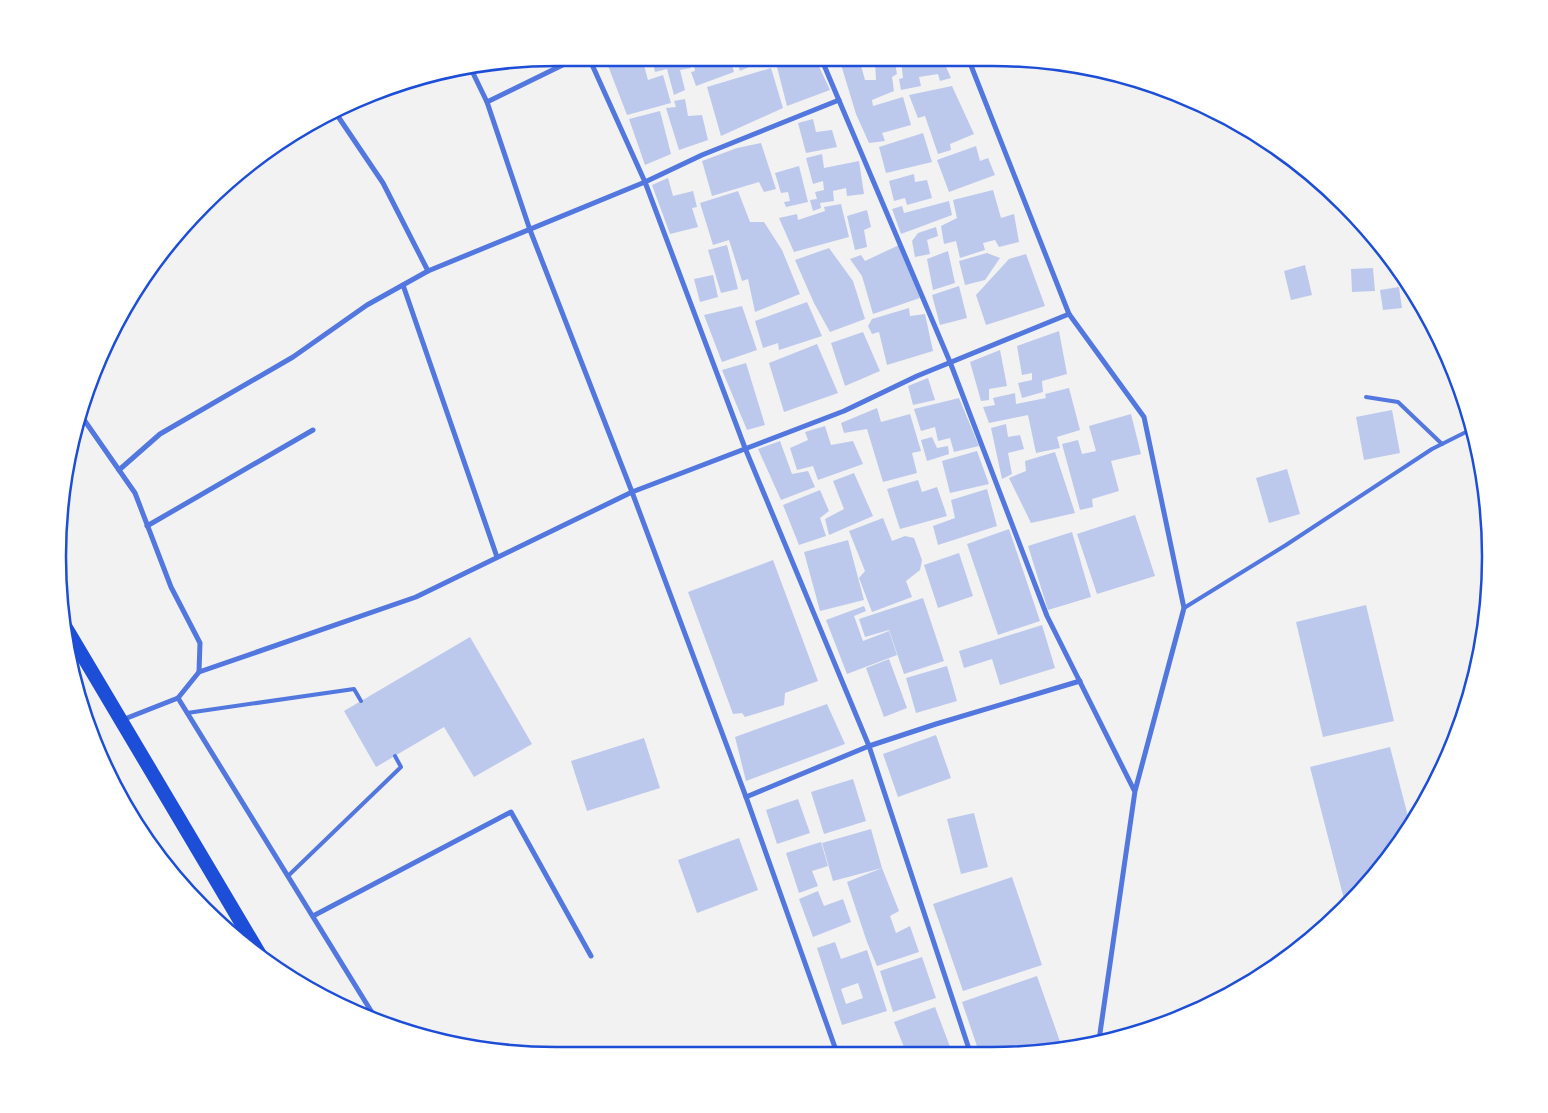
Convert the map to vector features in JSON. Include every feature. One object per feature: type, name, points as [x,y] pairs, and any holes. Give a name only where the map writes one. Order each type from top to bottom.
[{"type":"highway","points":[[74,641],[251,939]]},
{"type":"street","points":[[487,102],[561,66]]},
{"type":"street","points":[[593,66],[645,182],[745,448],[869,746],[968,1047]]},
{"type":"street","points":[[824,66],[950,362],[1047,616],[1135,791]]},
{"type":"street","points":[[971,66],[1069,314],[1144,417],[1184,608],[1135,791],[1100,1034]]},
{"type":"street","points":[[473,74],[487,102],[530,230],[632,492],[746,797],[833,1047]]},
{"type":"street","points":[[119,470],[160,434],[293,357],[367,305],[428,271],[645,182],[702,154],[839,100]]},
{"type":"street","points":[[339,118],[384,183],[428,271]]},
{"type":"street","points":[[403,285],[497,557]]},
{"type":"street","points":[[122,720],[178,698],[199,672],[416,597],[632,492],[844,411],[950,362],[1069,314]]},
{"type":"street","points":[[85,422],[135,493],[171,587],[200,643],[199,672]]},
{"type":"street","points":[[147,526],[313,430]]},
{"type":"street","points":[[746,797],[869,746],[1080,681]]},
{"type":"street","points":[[178,698],[370,1009]]},
{"type":"street","points":[[312,916],[512,812],[591,956]]},
{"type":"lane","points":[[1366,397],[1398,402],[1442,444]]},
{"type":"lane","points":[[1184,608],[1442,444],[1466,432]]},
{"type":"lane","points":[[187,713],[354,689],[361,701]]},
{"type":"lane","points":[[288,876],[401,767],[394,756]]},
{"type":"building","points":[[608,66],[644,66],[648,80],[663,75],[671,103],[627,115]]},
{"type":"building","points":[[654,66],[690,66],[691,68],[680,70],[685,90],[674,95],[667,69],[655,72]]},
{"type":"building","points":[[694,66],[732,66],[734,72],[696,86],[691,72],[695,71]]},
{"type":"building","points":[[738,66],[752,66],[740,71]]},
{"type":"building","points":[[819,66],[830,90],[787,106],[777,67]]},
{"type":"building","points":[[841,66],[861,66],[865,80],[876,80],[875,66],[896,66],[897,74],[892,77],[894,91],[872,100],[873,106],[903,97],[911,125],[882,133],[885,141],[869,143],[856,114]]},
{"type":"building","points":[[902,66],[946,66],[951,78],[940,81],[938,74],[919,77],[921,86],[901,90],[899,79],[903,78]]},
{"type":"building","points":[[771,68],[783,108],[721,136],[707,87]]},
{"type":"building","points":[[952,86],[974,134],[950,144],[951,150],[938,154],[925,116],[918,118],[909,95]]},
{"type":"building","points":[[685,99],[688,116],[702,115],[708,140],[679,150],[666,108],[676,107],[674,101]]},
{"type":"building","points":[[660,111],[671,154],[645,165],[629,119]]},
{"type":"building","points":[[813,119],[816,132],[832,130],[837,147],[806,153],[798,123]]},
{"type":"building","points":[[923,133],[932,162],[886,173],[879,147]]},
{"type":"building","points":[[761,143],[776,189],[764,192],[759,182],[712,196],[702,161],[737,148]]},
{"type":"building","points":[[976,146],[980,161],[988,158],[995,175],[949,192],[937,160]]},
{"type":"building","points":[[822,154],[824,168],[859,161],[864,194],[847,196],[846,188],[833,191],[834,201],[820,203],[821,208],[813,211],[810,200],[817,199],[815,192],[824,190],[823,181],[813,184],[806,158]]},
{"type":"building","points":[[799,166],[808,202],[786,207],[784,202],[790,201],[788,192],[781,193],[775,173]]},
{"type":"building","points":[[914,174],[915,182],[927,180],[932,198],[907,205],[905,198],[894,201],[889,181]]},
{"type":"building","points":[[668,178],[673,196],[693,191],[697,207],[692,208],[698,227],[670,234],[652,185]]},
{"type":"building","points":[[993,190],[1001,218],[1014,214],[1019,242],[999,247],[995,240],[983,243],[985,250],[960,258],[956,241],[944,244],[941,226],[957,218],[953,200]]},
{"type":"building","points":[[738,191],[750,222],[764,222],[782,250],[800,294],[755,312],[748,279],[742,281],[729,240],[713,245],[700,203]]},
{"type":"building","points":[[949,201],[952,215],[901,234],[892,209],[902,206],[904,213]]},
{"type":"building","points":[[841,204],[849,237],[794,252],[779,218],[797,214],[798,220],[825,211],[824,207]]},
{"type":"building","points":[[867,210],[871,227],[864,230],[867,247],[855,250],[847,216]]},
{"type":"building","points":[[936,227],[938,236],[927,240],[930,254],[915,257],[912,241],[918,233]]},
{"type":"building","points":[[727,245],[738,289],[721,293],[708,250]]},
{"type":"building","points":[[899,245],[920,298],[873,314],[862,276],[850,259],[861,255],[865,261]]},
{"type":"building","points":[[829,248],[853,281],[865,319],[830,332],[814,303],[795,260]]},
{"type":"building","points":[[948,251],[955,283],[933,290],[927,259]]},
{"type":"building","points":[[987,253],[1000,258],[985,280],[965,285],[959,261]]},
{"type":"building","points":[[1026,254],[1045,306],[986,325],[976,295],[1009,259]]},
{"type":"building","points":[[1305,265],[1312,295],[1291,300],[1284,271]]},
{"type":"building","points":[[1373,268],[1375,291],[1352,292],[1351,269]]},
{"type":"building","points":[[713,275],[718,297],[700,302],[694,279]]},
{"type":"building","points":[[959,286],[967,318],[940,325],[932,295]]},
{"type":"building","points":[[1399,287],[1402,308],[1383,310],[1380,290]]},
{"type":"building","points":[[807,302],[822,336],[779,350],[778,343],[763,348],[755,321]]},
{"type":"building","points":[[742,306],[757,350],[722,362],[704,315]]},
{"type":"building","points":[[909,308],[910,316],[925,314],[933,351],[887,365],[879,332],[872,334],[868,326],[872,319]]},
{"type":"building","points":[[1059,331],[1067,374],[1042,381],[1043,392],[1022,398],[1018,383],[1032,380],[1032,373],[1022,375],[1017,346]]},
{"type":"building","points":[[863,332],[880,371],[845,386],[831,343]]},
{"type":"building","points":[[817,344],[838,393],[784,412],[769,363]]},
{"type":"building","points":[[1000,350],[1007,386],[989,389],[989,400],[981,401],[970,362]]},
{"type":"building","points":[[746,363],[765,425],[747,430],[722,370]]},
{"type":"building","points":[[928,378],[935,400],[913,405],[908,386]]},
{"type":"building","points":[[1069,388],[1080,430],[1057,437],[1060,448],[1036,453],[1028,415],[989,423],[983,407],[995,405],[993,398],[1015,393],[1016,404],[1046,398],[1045,394]]},
{"type":"building","points":[[959,398],[979,446],[954,452],[950,438],[938,441],[935,427],[921,431],[914,409]]},
{"type":"building","points":[[877,408],[881,422],[910,414],[921,451],[912,453],[917,473],[883,482],[867,429],[844,433],[841,423]]},
{"type":"building","points":[[1392,410],[1400,453],[1364,460],[1356,417]]},
{"type":"building","points":[[1131,414],[1141,454],[1111,461],[1119,491],[1092,499],[1093,507],[1080,510],[1062,444],[1078,440],[1082,454],[1096,451],[1089,426]]},
{"type":"building","points":[[1006,424],[1008,437],[1020,435],[1024,449],[1008,453],[1012,474],[1002,479],[991,428]]},
{"type":"building","points":[[825,426],[831,445],[853,441],[863,464],[818,480],[813,466],[797,470],[790,448],[808,440],[805,432]]},
{"type":"building","points":[[932,437],[937,448],[948,446],[949,454],[927,461],[921,440]]},
{"type":"building","points":[[780,441],[792,474],[808,471],[815,487],[781,500],[758,449]]},
{"type":"building","points":[[977,451],[989,484],[950,493],[942,461]]},
{"type":"building","points":[[1055,452],[1075,513],[1031,523],[1009,478],[1026,471],[1025,461]]},
{"type":"building","points":[[1287,469],[1300,514],[1269,523],[1256,478]]},
{"type":"building","points":[[854,473],[873,516],[829,535],[825,519],[844,509],[833,481]]},
{"type":"building","points":[[918,480],[922,492],[937,487],[947,516],[900,529],[887,489]]},
{"type":"building","points":[[987,489],[997,526],[938,545],[933,526],[955,518],[951,500]]},
{"type":"building","points":[[820,490],[829,511],[820,518],[826,536],[799,545],[783,505]]},
{"type":"building","points":[[1135,515],[1155,576],[1097,594],[1077,534]]},
{"type":"building","points":[[883,518],[892,541],[905,536],[914,538],[922,560],[920,570],[906,581],[912,597],[872,612],[859,578],[865,571],[849,531]]},
{"type":"building","points":[[1009,529],[1040,621],[998,635],[967,544]]},
{"type":"building","points":[[1072,532],[1091,597],[1048,610],[1028,546]]},
{"type":"building","points":[[848,540],[864,600],[820,611],[804,552]]},
{"type":"building","points":[[959,553],[973,596],[938,608],[924,565]]},
{"type":"building","points":[[773,560],[818,681],[785,693],[784,705],[745,717],[742,713],[733,714],[688,592]]},
{"type":"building","points":[[923,598],[944,661],[904,674],[889,630],[865,637],[859,619]]},
{"type":"building","points":[[1366,605],[1394,721],[1323,737],[1296,622]]},
{"type":"building","points":[[864,606],[866,611],[854,616],[863,641],[889,631],[897,655],[847,674],[826,620]]},
{"type":"building","points":[[1042,625],[1055,668],[1000,685],[992,659],[964,668],[959,651]]},
{"type":"building","points":[[470,637],[532,744],[474,777],[444,727],[376,767],[344,711]]},
{"type":"building","points":[[889,659],[907,708],[884,717],[866,668]]},
{"type":"building","points":[[947,666],[957,701],[916,713],[906,678]]},
{"type":"building","points":[[827,704],[845,744],[746,781],[735,737]]},
{"type":"building","points":[[936,735],[951,778],[898,797],[883,754]]},
{"type":"building","points":[[644,738],[660,788],[587,811],[571,761]]},
{"type":"building","points":[[1390,747],[1408,815],[1380,855],[1344,897],[1310,767]]},
{"type":"building","points":[[853,779],[866,821],[824,834],[811,792]]},
{"type":"building","points":[[798,799],[810,833],[777,844],[766,810]]},
{"type":"building","points":[[974,813],[988,867],[961,874],[947,819]]},
{"type":"building","points":[[871,829],[882,868],[833,881],[822,843]]},
{"type":"building","points":[[739,838],[758,890],[697,913],[678,860]]},
{"type":"building","points":[[821,842],[828,866],[812,871],[818,886],[799,893],[786,853]]},
{"type":"building","points":[[882,868],[899,911],[890,916],[896,933],[910,926],[919,952],[877,966],[847,882]]},
{"type":"building","points":[[1012,877],[1042,965],[963,991],[933,904]]},
{"type":"building","points":[[818,891],[824,906],[843,899],[851,922],[813,937],[799,899]]},
{"type":"building","points":[[835,942],[841,959],[867,950],[887,1011],[842,1025],[817,948]],"holes":[[[858,983],[863,998],[846,1004],[841,989]]]},
{"type":"building","points":[[922,957],[936,998],[893,1012],[880,971]]},
{"type":"building","points":[[1037,976],[1060,1042],[1024,1046],[977,1047],[962,1002]]},
{"type":"building","points":[[935,1007],[950,1047],[904,1047],[894,1022]]}]
